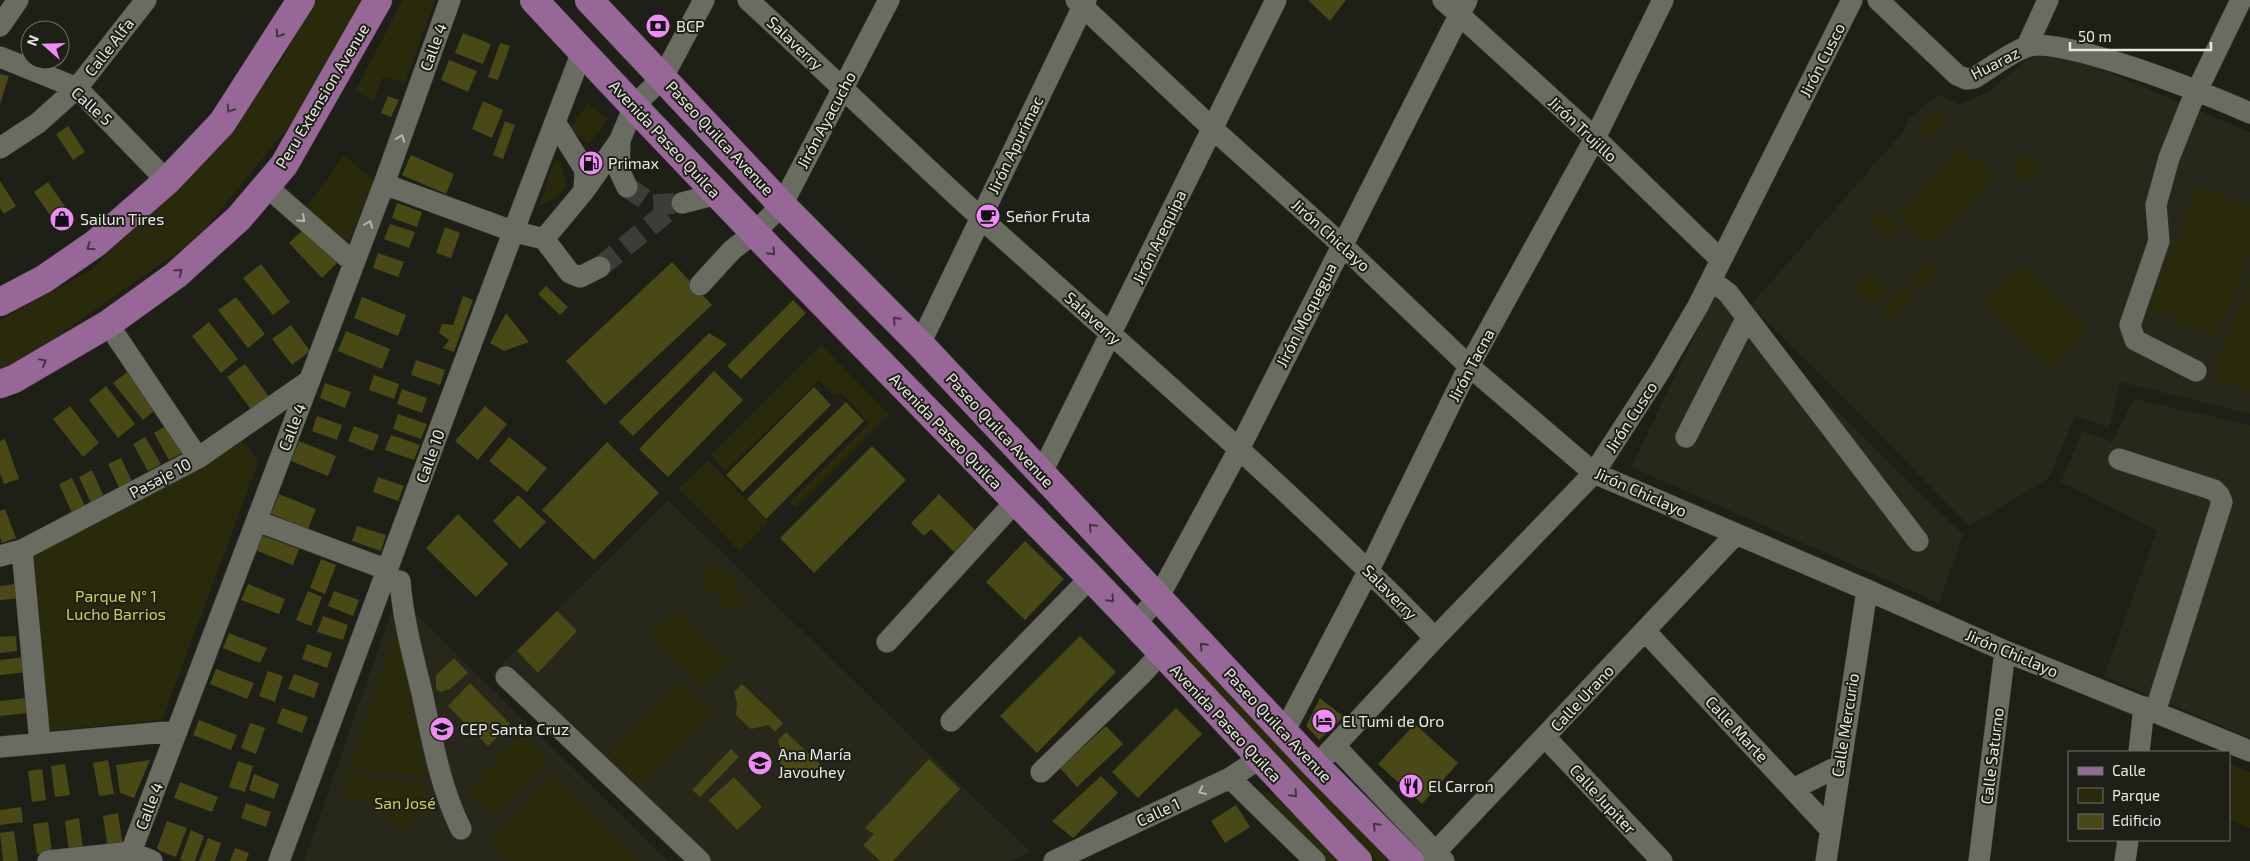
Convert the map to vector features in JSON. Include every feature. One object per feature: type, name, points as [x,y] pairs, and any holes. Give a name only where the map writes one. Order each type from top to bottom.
[{"type":"main road","points":[[0,302],[44,279],[96,243],[167,180],[222,122],[301,0]]},
{"type":"main road","name":"Peru Extension Avenue","points":[[0,384],[14,379],[108,324],[176,275],[240,218],[284,165],[378,0]]},
{"type":"main road","name":"Avenida Paseo Quilca","points":[[534,0],[754,233],[1135,624],[1259,759],[1358,861]]},
{"type":"main road","name":"Paseo Quilca Avenue","points":[[589,0],[782,205],[920,344],[1316,766],[1410,861]]},
{"type":"street","points":[[0,26],[18,0]]},
{"type":"street","name":"Calle Alfa","points":[[0,148],[38,123],[77,88],[146,0]]},
{"type":"street","name":"Calle 4","points":[[131,852],[384,184],[450,0]]},
{"type":"street","points":[[544,239],[584,190],[620,140],[634,106],[663,77],[704,0]]},
{"type":"street","name":"Salaverry","points":[[748,0],[980,217],[1238,449],[1369,570],[1435,638]]},
{"type":"street","name":"Jirón Ayacucho","points":[[700,285],[732,250],[754,233],[782,205],[889,0]]},
{"type":"street","name":"Jirón Arequipa","points":[[1041,474],[1276,0]]},
{"type":"street","name":"Jirón Trujillo","points":[[1443,0],[1463,8],[1721,260]]},
{"type":"street","name":"Jirón Tacna","points":[[1284,732],[1369,570],[1469,366],[1594,138],[1663,0]]},
{"type":"street","name":"Jirón Cusco","points":[[1316,766],[1435,638],[1594,473],[1660,371],[1711,280],[1852,0]]},
{"type":"street","name":"Huaraz","points":[[1878,0],[1957,75],[1966,79],[1974,78],[2027,46],[2053,45],[2078,51],[2197,90],[2250,113]]},
{"type":"street","points":[[2027,46],[2048,0]]},
{"type":"street","points":[[2196,371],[2134,340],[2130,325],[2159,241],[2156,205],[2169,158],[2197,90],[2241,0]]},
{"type":"street","name":"Jirón Chiclayo","points":[[1082,2],[1213,129],[1342,244],[1469,366],[1594,473],[1867,590],[2005,652],[2250,751]]},
{"type":"street","name":"Jirón Apurímac","points":[[920,344],[1082,2]]},
{"type":"street","name":"Jirón Moquegua","points":[[1135,624],[1158,598],[1238,449],[1463,8]]},
{"type":"street","name":"Calle 10","points":[[279,861],[394,575],[512,231],[582,52]]},
{"type":"street","name":"Calle 5","points":[[0,57],[77,88],[167,180]]},
{"type":"street","points":[[555,122],[585,170],[584,190]]},
{"type":"street","points":[[620,140],[619,170],[628,187]]},
{"type":"street","points":[[384,184],[512,231],[544,239],[570,273],[580,277],[600,267]]},
{"type":"street","points":[[266,186],[354,263]]},
{"type":"street","points":[[682,203],[717,194]]},
{"type":"street","points":[[1711,280],[1728,294],[1918,542]]},
{"type":"street","points":[[1686,437],[1746,319]]},
{"type":"street","points":[[108,324],[198,458]]},
{"type":"street","name":"Pasaje 10","points":[[0,556],[22,550],[198,458],[310,381]]},
{"type":"street","points":[[2119,459],[2214,490],[2222,502],[2149,710],[2139,751]]},
{"type":"street","points":[[887,642],[1015,502]]},
{"type":"street","points":[[256,521],[394,575],[448,804],[461,829]]},
{"type":"street","name":"Calle Urano","points":[[1436,858],[1545,737],[1736,534]]},
{"type":"street","points":[[22,550],[40,743]]},
{"type":"street","points":[[951,721],[1090,578]]},
{"type":"street","name":"Calle Mercurio","points":[[1826,861],[1867,590]]},
{"type":"street","name":"Calle Marte","points":[[1645,631],[1830,828]]},
{"type":"street","name":"Calle Saturno","points":[[1979,861],[2005,652]]},
{"type":"street","points":[[1041,772],[1161,654]]},
{"type":"street","points":[[506,677],[700,861]]},
{"type":"street","points":[[0,747],[177,731]]},
{"type":"street","name":"Calle Jupiter","points":[[1545,737],[1662,861]]},
{"type":"street","points":[[1335,746],[1436,858]]},
{"type":"street","name":"Calle 1","points":[[1054,861],[1230,778],[1259,759]]},
{"type":"street","points":[[1793,789],[1839,766]]},
{"type":"street","name":"Avenida Paseo Quilca","points":[[1230,778],[1315,861]]},
{"type":"street","points":[[2125,861],[2128,841]]},
{"type":"street","points":[[48,861],[75,860],[131,852],[152,861]]},
{"type":"shaded area","points":[[2032,56],[2072,57],[2250,132],[2250,414],[2120,382],[2109,428],[2075,415],[2049,478],[1970,526],[1751,305],[1902,133],[1909,119],[1939,94],[1959,105],[1987,93]]},
{"type":"shaded area","points":[[1716,292],[1963,535],[1939,603],[1631,467]]},
{"type":"shaded area","points":[[2134,399],[2250,425],[2250,738],[2104,676],[2157,531],[2061,482],[2082,431],[2112,442]]},
{"type":"shaded area","name":"Ana María Javouhey","points":[[668,500],[1030,852],[1011,861],[682,861],[492,674]]},
{"type":"shaded area","name":"CEP Santa Cruz","points":[[397,596],[668,861],[304,861]]},
{"type":"green space","points":[[316,0],[364,0],[320,88],[197,239],[20,362],[0,368],[0,320],[91,270],[199,166],[279,65]]},
{"type":"green space","points":[[403,0],[435,0],[405,83],[383,77],[374,101],[355,91]]},
{"type":"green space","points":[[588,103],[608,119],[589,144],[569,129]]},
{"type":"green space","points":[[1933,111],[1945,120],[1931,137],[1919,127]]},
{"type":"green space","points":[[1962,147],[1994,176],[1929,245],[1898,215]]},
{"type":"green space","points":[[2024,154],[2040,170],[2026,183],[2011,167]]},
{"type":"green space","points":[[344,155],[375,181],[343,254],[301,215]]},
{"type":"green space","points":[[554,160],[560,161],[567,186],[558,197],[540,205]]},
{"type":"green space","points":[[2198,186],[2250,207],[2250,255],[2217,337],[2148,309]]},
{"type":"green space","points":[[1878,208],[1899,227],[1889,238],[1869,219]]},
{"type":"green space","points":[[1931,259],[1941,269],[1919,291],[1909,281]]},
{"type":"green space","points":[[2020,266],[2087,330],[2053,367],[1982,302]]},
{"type":"green space","points":[[1867,273],[1886,290],[1871,307],[1852,290]]},
{"type":"green space","points":[[2250,277],[2250,392],[2213,378]]},
{"type":"green space","points":[[1904,286],[1914,296],[1892,319],[1882,309]]},
{"type":"green space","points":[[821,345],[889,414],[795,508],[789,502],[869,423],[841,393],[834,395],[819,380],[725,471],[711,455]]},
{"type":"green space","name":"Parque N° 1 Lucho Barrios","points":[[242,441],[259,460],[162,720],[47,731],[26,559]]},
{"type":"green space","points":[[708,460],[768,523],[739,551],[679,488]]},
{"type":"green space","points":[[713,561],[748,597],[732,613],[697,577]]},
{"type":"green space","points":[[677,608],[729,658],[701,687],[649,637]]},
{"type":"green space","points":[[396,629],[428,778],[351,769]]},
{"type":"green space","points":[[1182,637],[1399,861],[1377,861],[1170,649]]},
{"type":"green space","points":[[681,681],[713,712],[641,787],[609,755]]},
{"type":"green space","points":[[521,733],[549,762],[494,818],[465,793]]},
{"type":"green space","points":[[2230,763],[2250,772],[2250,828],[2230,820]]},
{"type":"green space","name":"San José","points":[[347,773],[424,783],[429,810],[403,831],[374,804],[344,798]]},
{"type":"green space","points":[[551,773],[638,861],[507,861],[489,843]]},
{"type":"green space","points":[[1261,791],[1282,795],[1350,861],[1328,861]]},
{"type":"building","points":[[1308,0],[1346,0],[1330,21]]},
{"type":"building","points":[[463,33],[491,44],[483,64],[455,53]]},
{"type":"building","points":[[500,43],[510,46],[498,80],[488,77]]},
{"type":"building","points":[[449,60],[477,71],[468,92],[441,80]]},
{"type":"building","points":[[0,74],[9,76],[0,104]]},
{"type":"building","points":[[388,96],[399,100],[391,117],[381,113]]},
{"type":"building","points":[[483,101],[503,110],[492,138],[472,129]]},
{"type":"building","points":[[505,121],[515,125],[503,159],[493,155]]},
{"type":"building","points":[[68,126],[85,152],[73,160],[56,134]]},
{"type":"building","points":[[411,155],[454,174],[446,194],[402,175]]},
{"type":"building","points":[[0,181],[16,206],[4,214],[0,208]]},
{"type":"building","points":[[48,182],[73,218],[59,228],[34,192]]},
{"type":"building","points":[[397,203],[422,212],[417,227],[392,218]]},
{"type":"building","points":[[390,224],[415,232],[409,248],[384,239]]},
{"type":"building","points":[[445,227],[460,233],[451,258],[436,253]]},
{"type":"building","points":[[305,228],[337,263],[322,278],[289,243]]},
{"type":"building","points":[[378,253],[404,262],[398,277],[373,268]]},
{"type":"building","points":[[672,262],[712,305],[605,405],[566,361]]},
{"type":"building","points":[[261,264],[290,302],[273,315],[243,278]]},
{"type":"building","points":[[546,286],[568,307],[560,315],[538,294]]},
{"type":"building","points":[[463,296],[473,300],[454,352],[443,348],[449,340],[439,333],[442,324],[453,325]]},
{"type":"building","points":[[236,297],[265,334],[248,348],[218,310]]},
{"type":"building","points":[[362,297],[406,315],[398,336],[354,318]]},
{"type":"building","points":[[793,300],[806,313],[741,379],[727,366]]},
{"type":"building","points":[[506,313],[529,342],[504,351],[490,343]]},
{"type":"building","points":[[209,322],[238,359],[221,373],[192,336]]},
{"type":"building","points":[[291,325],[310,351],[292,365],[272,339]]},
{"type":"building","points":[[346,331],[390,349],[382,369],[338,351]]},
{"type":"building","points":[[709,333],[727,344],[633,436],[619,422]]},
{"type":"building","points":[[416,360],[445,370],[440,385],[411,375]]},
{"type":"building","points":[[245,364],[270,398],[252,411],[227,377]]},
{"type":"building","points":[[131,369],[160,406],[143,420],[113,383]]},
{"type":"building","points":[[714,371],[743,400],[668,477],[639,449]]},
{"type":"building","points":[[374,375],[399,384],[394,399],[369,390]]},
{"type":"building","points":[[325,383],[351,392],[345,408],[320,398]]},
{"type":"building","points":[[106,386],[135,424],[118,438],[89,400]]},
{"type":"building","points":[[814,387],[831,405],[743,492],[726,475]]},
{"type":"building","points":[[402,389],[427,398],[422,413],[397,404]]},
{"type":"building","points":[[846,402],[864,421],[766,519],[747,499]]},
{"type":"building","points":[[70,406],[99,443],[83,457],[53,419]]},
{"type":"building","points":[[485,406],[507,424],[478,460],[455,441]]},
{"type":"building","points":[[398,414],[427,424],[421,439],[393,429]]},
{"type":"building","points":[[317,416],[342,425],[337,440],[312,431]]},
{"type":"building","points":[[166,426],[182,453],[169,460],[154,433]]},
{"type":"building","points":[[354,426],[379,435],[373,451],[348,441]]},
{"type":"building","points":[[391,435],[420,445],[414,460],[385,450]]},
{"type":"building","points":[[145,437],[161,464],[148,471],[133,444]]},
{"type":"building","points":[[509,437],[547,468],[527,492],[489,461]]},
{"type":"building","points":[[5,439],[19,479],[4,484],[0,473],[0,441]]},
{"type":"building","points":[[299,441],[336,456],[328,476],[291,461]]},
{"type":"building","points":[[607,442],[659,493],[594,560],[542,510]]},
{"type":"building","points":[[872,446],[906,480],[814,573],[780,538]]},
{"type":"building","points":[[121,458],[134,486],[121,492],[108,464]]},
{"type":"building","points":[[92,470],[105,499],[92,505],[79,477]]},
{"type":"building","points":[[378,477],[404,486],[398,501],[373,492]]},
{"type":"building","points":[[72,478],[85,506],[72,513],[59,484]]},
{"type":"building","points":[[279,494],[316,509],[308,529],[271,514]]},
{"type":"building","points":[[939,494],[975,530],[954,552],[931,529],[924,536],[911,523]]},
{"type":"building","points":[[518,495],[546,522],[520,549],[493,521]]},
{"type":"building","points":[[5,509],[16,538],[2,543],[0,537],[0,511]]},
{"type":"building","points":[[458,514],[508,564],[476,597],[426,548]]},
{"type":"building","points":[[357,526],[386,535],[381,551],[352,541]]},
{"type":"building","points":[[261,535],[299,549],[293,565],[255,550]]},
{"type":"building","points":[[1025,541],[1064,579],[1025,620],[986,582]]},
{"type":"building","points":[[321,559],[336,565],[325,594],[310,588]]},
{"type":"building","points":[[21,583],[22,598],[0,600],[0,586]]},
{"type":"building","points":[[248,584],[285,599],[279,614],[241,600]]},
{"type":"building","points":[[308,591],[322,597],[311,626],[296,620]]},
{"type":"building","points":[[334,591],[359,600],[353,616],[328,606]]},
{"type":"building","points":[[557,611],[577,631],[538,673],[517,651]]},
{"type":"building","points":[[323,616],[348,625],[343,640],[317,632]]},
{"type":"building","points":[[229,633],[267,648],[260,663],[223,648]]},
{"type":"building","points":[[16,636],[17,651],[0,653],[0,637]]},
{"type":"building","points":[[1080,636],[1116,672],[1037,753],[1000,716]]},
{"type":"building","points":[[307,644],[332,653],[327,668],[302,659]]},
{"type":"building","points":[[25,657],[27,672],[0,675],[0,660]]},
{"type":"building","points":[[454,658],[468,673],[450,689],[440,692],[436,689],[436,675]]},
{"type":"building","points":[[216,669],[254,683],[247,699],[210,684]]},
{"type":"building","points":[[268,671],[283,676],[275,702],[259,696]]},
{"type":"building","points":[[294,674],[319,683],[314,698],[288,689]]},
{"type":"building","points":[[470,683],[510,724],[488,746],[448,706]]},
{"type":"building","points":[[742,684],[783,723],[775,732],[768,725],[751,729],[736,715],[737,703],[734,692]]},
{"type":"building","points":[[26,698],[27,713],[0,716],[0,701]]},
{"type":"building","name":"El Tumi de Oro","points":[[1320,698],[1344,717],[1319,740],[1306,726]]},
{"type":"building","points":[[282,708],[308,717],[302,733],[277,723]]},
{"type":"building","points":[[1176,708],[1202,734],[1138,798],[1112,772]]},
{"type":"building","points":[[199,720],[237,735],[231,750],[193,735]]},
{"type":"building","points":[[250,723],[265,728],[256,754],[241,748]]},
{"type":"building","points":[[1415,724],[1458,763],[1422,804],[1378,764]]},
{"type":"building","points":[[1106,726],[1123,744],[1077,787],[1060,768]]},
{"type":"building","points":[[786,732],[827,771],[819,780],[812,773],[794,777],[780,763],[781,751],[778,740]]},
{"type":"building","points":[[731,749],[739,757],[700,797],[692,790]]},
{"type":"building","points":[[929,759],[960,789],[893,861],[880,861],[863,845],[874,834],[865,828]]},
{"type":"building","points":[[108,760],[114,794],[99,796],[93,763]]},
{"type":"building","points":[[150,760],[134,798],[120,793],[116,765]]},
{"type":"building","points":[[238,761],[253,766],[245,792],[229,787]]},
{"type":"building","points":[[65,764],[70,795],[55,797],[51,766]]},
{"type":"building","points":[[42,769],[46,800],[32,802],[28,771]]},
{"type":"building","points":[[254,774],[279,784],[274,799],[249,790]]},
{"type":"building","points":[[1101,776],[1118,793],[1073,838],[1052,821]]},
{"type":"building","points":[[734,777],[762,807],[737,830],[709,800]]},
{"type":"building","points":[[180,782],[218,797],[212,812],[174,798]]},
{"type":"building","points":[[246,803],[271,812],[266,827],[241,818]]},
{"type":"building","points":[[1236,805],[1250,827],[1225,843],[1211,821]]},
{"type":"building","points":[[21,807],[23,822],[0,825],[0,810]]},
{"type":"building","points":[[118,813],[123,847],[108,849],[103,816]]},
{"type":"building","points":[[79,818],[83,849],[69,851],[65,821]]},
{"type":"building","points":[[167,821],[187,828],[176,857],[157,848]]},
{"type":"building","points":[[48,822],[52,852],[37,854],[33,824]]},
{"type":"building","points":[[191,830],[204,836],[195,861],[183,861],[180,860]]},
{"type":"building","points":[[14,831],[18,861],[3,861],[0,833]]},
{"type":"building","points":[[208,838],[221,843],[215,861],[199,861]]},
{"type":"building","points":[[235,848],[249,853],[246,861],[230,861]]},
{"type":"tunnel","points":[[627,187],[653,205],[681,203]]},
{"type":"tunnel","points":[[600,267],[678,203]]},
{"type":"place","name":"BCP","points":[[658,26]]},
{"type":"place","name":"Primax","points":[[591,163]]},
{"type":"place","name":"Señor Fruta","points":[[988,216]]},
{"type":"place","name":"Sailun Tires","points":[[62,219]]},
{"type":"place","name":"El Tumi de Oro","points":[[1324,721]]},
{"type":"place","name":"CEP Santa Cruz","points":[[442,729]]},
{"type":"place","name":"Ana María Javouhey","points":[[760,763]]},
{"type":"place","name":"El Carron","points":[[1411,786]]}]
